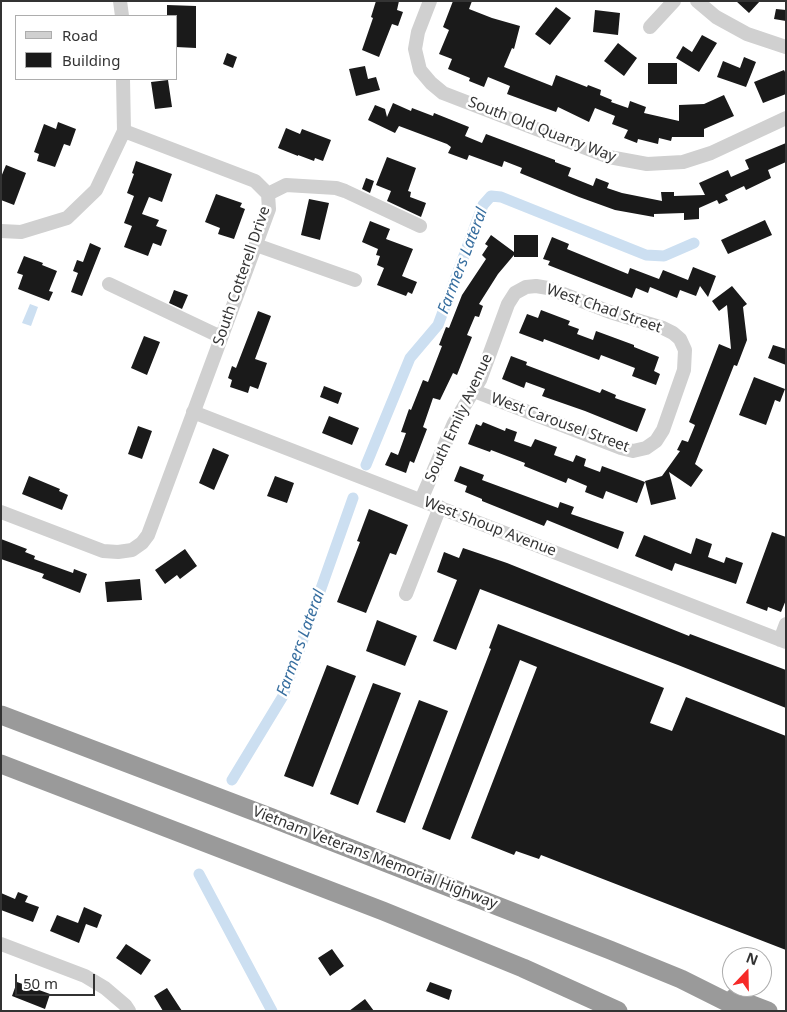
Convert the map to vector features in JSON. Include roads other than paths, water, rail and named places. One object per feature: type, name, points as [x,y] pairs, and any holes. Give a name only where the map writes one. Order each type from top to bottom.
[{"type":"highway","name":"Vietnam Veterans Memorial Highway","points":[[1,715],[282,821],[601,946],[681,979],[745,1011]]},
{"type":"highway","points":[[1,764],[383,911],[523,968],[618,1011]]},
{"type":"highway","points":[[681,979],[768,1011]]},
{"type":"street","points":[[120,1],[122,15]]},
{"type":"street","name":"South Old Quarry Way","points":[[430,1],[418,32],[415,49],[420,70],[431,83],[444,93],[609,157],[628,162],[665,164],[683,162],[711,153],[786,118]]},
{"type":"street","points":[[650,27],[674,1]]},
{"type":"street","points":[[697,1],[716,17],[747,34],[786,47]]},
{"type":"street","points":[[1,231],[21,232],[67,218],[96,190],[124,130],[123,80]]},
{"type":"street","name":"South Cotterell Drive","points":[[1,512],[103,551],[118,552],[132,550],[142,543],[148,535],[269,209],[268,194],[255,181],[124,130]]},
{"type":"street","points":[[268,194],[286,185],[336,188],[420,226]]},
{"type":"street","points":[[256,245],[355,280]]},
{"type":"street","points":[[109,284],[221,337]]},
{"type":"street","name":"West Chad Street","points":[[526,287],[548,288],[610,312],[662,328],[680,339],[685,350],[684,370],[663,430],[656,441],[646,448]]},
{"type":"street","name":"South Emily Avenue","points":[[421,500],[454,423],[474,391],[508,304],[515,293],[526,287]]},
{"type":"street","name":"West Carousel Street","points":[[474,391],[621,448],[633,451],[646,448]]},
{"type":"street","name":"West Shoup Avenue","points":[[193,412],[783,641]]},
{"type":"street","points":[[406,594],[440,508]]},
{"type":"street","points":[[783,641],[786,624]]},
{"type":"street","points":[[1,944],[86,976],[105,988],[125,1005],[129,1011]]},
{"type":"water","points":[[30,304],[38,307],[31,326],[22,323]]},
{"type":"waterway","name":"Farmers Lateral","points":[[366,465],[410,358],[438,325],[483,205],[491,196],[501,197],[646,255],[664,256],[694,243]]},
{"type":"waterway","name":"Farmers Lateral","points":[[232,780],[283,696],[353,498]]},
{"type":"waterway","name":"Farmers Lateral","points":[[199,874],[272,1011]]}]
